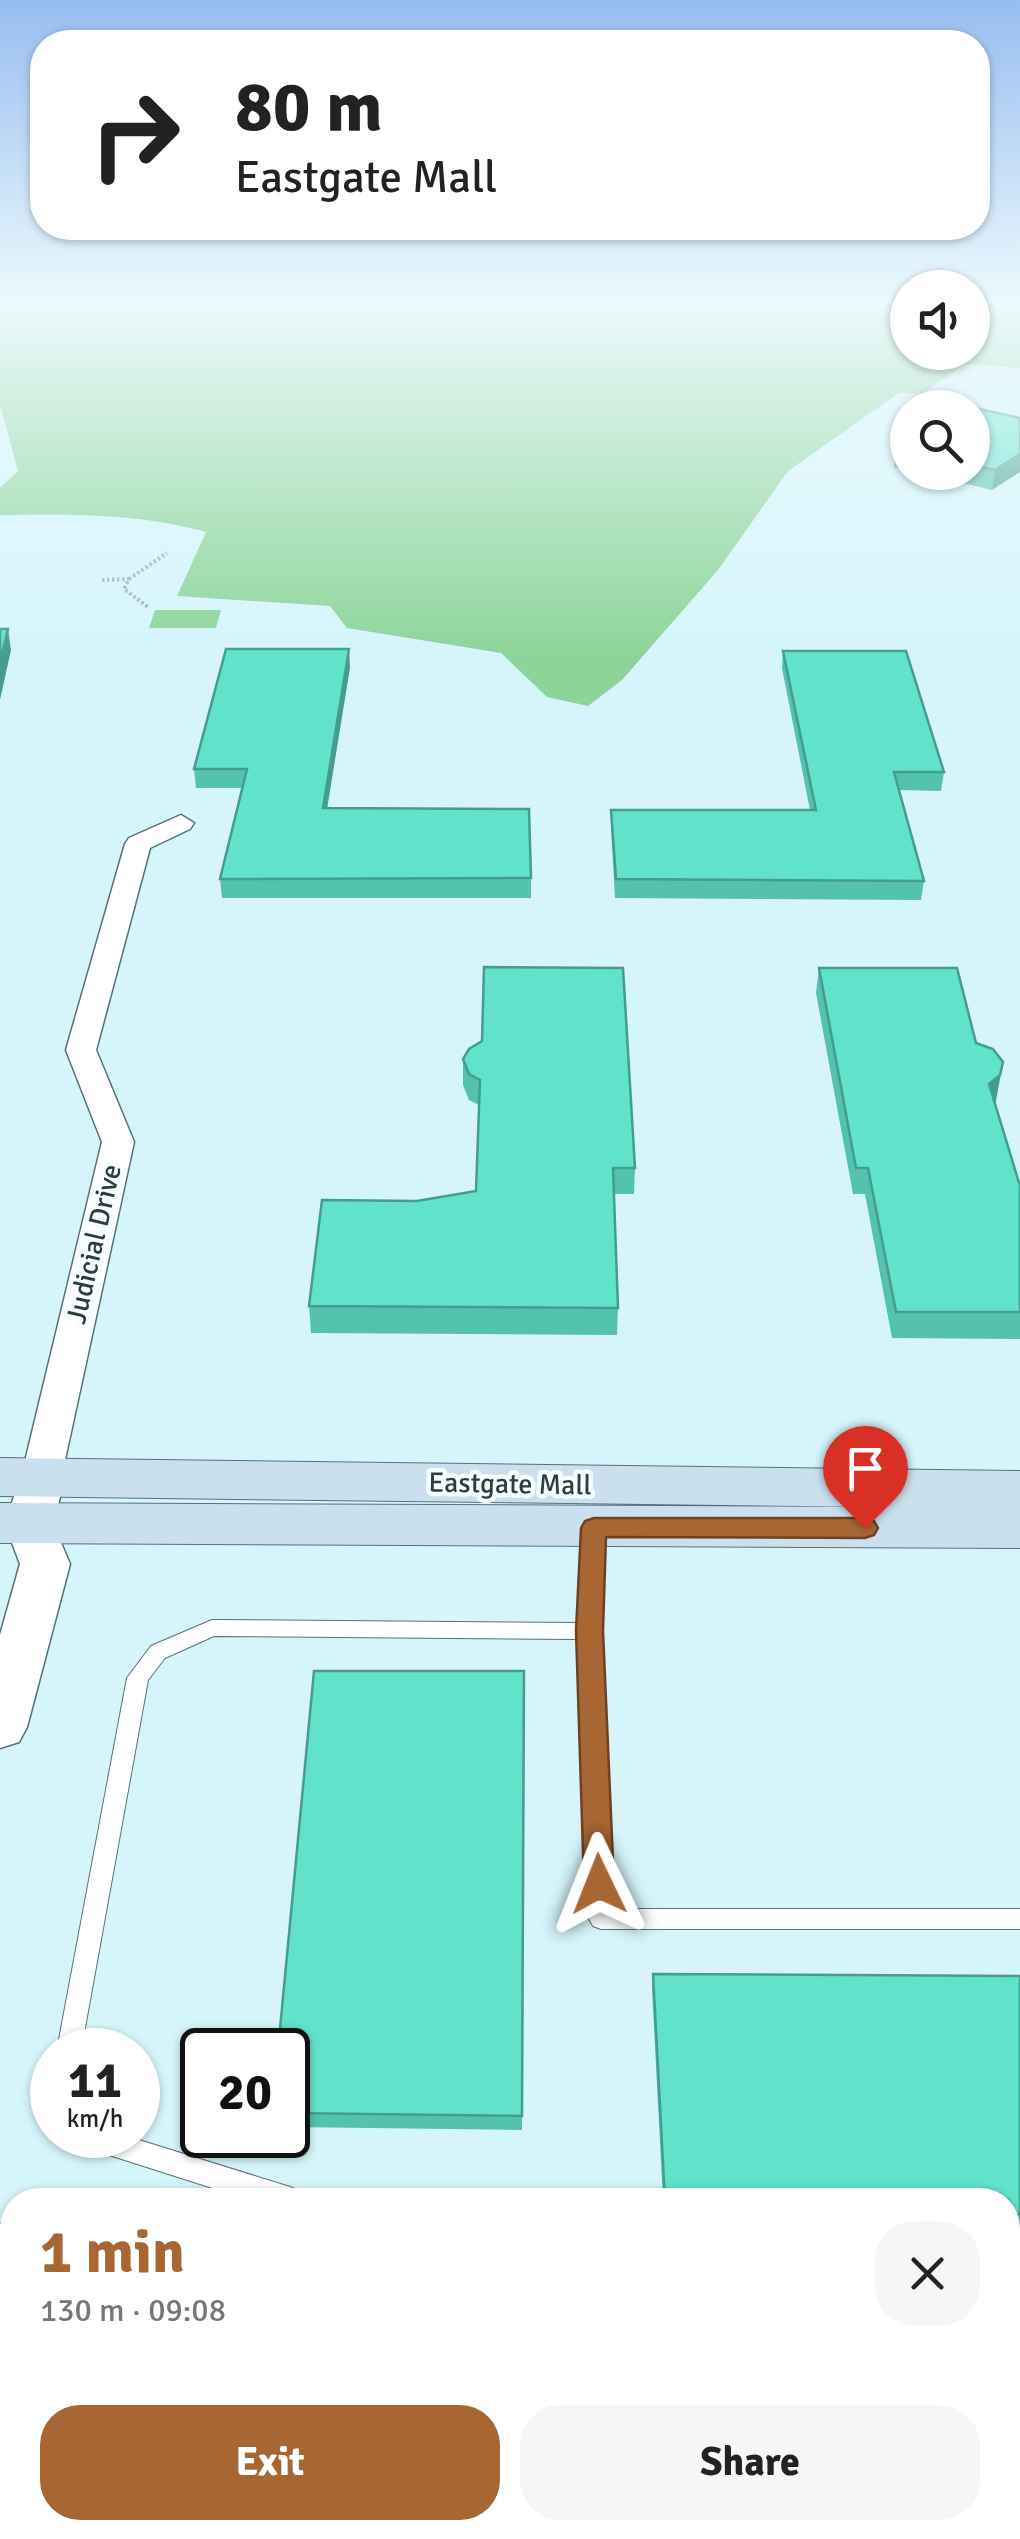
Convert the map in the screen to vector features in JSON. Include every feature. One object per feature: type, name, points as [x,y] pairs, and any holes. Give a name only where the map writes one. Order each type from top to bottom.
[{"type":"main road","name":"Eastgate Mall","points":[[14,1510],[1020,1490]]},
{"type":"main road","name":"Eastgate Mall","points":[[14,1510],[594,1528],[1020,1528]]},
{"type":"street","name":"Judicial Drive","points":[[0,1727],[45,1564],[14,1510],[118,1142],[81,1050],[138,844],[181,823]]},
{"type":"lane","points":[[594,1528],[590,1631],[600,1919],[1020,1920]]},
{"type":"lane","points":[[74,2028],[138,1678],[158,1652],[212,1628],[590,1631]]},
{"type":"lane","points":[[157,2158],[252,2188]]},
{"type":"path","points":[[148,607],[124,589],[129,579],[166,553]]},
{"type":"path","points":[[102,580],[129,579]]},
{"type":"green space","points":[[5,423],[856,423],[788,471],[718,570],[622,680],[588,706],[547,697],[501,653],[347,628],[330,606],[177,596],[206,532],[129,518],[0,515],[0,488],[18,471]]},
{"type":"green space","points":[[155,610],[221,610],[216,628],[149,628]]},
{"type":"building","points":[[990,423],[1020,423],[1020,454],[995,470],[990,469]]},
{"type":"building","points":[[0,629],[8,629],[0,662]]},
{"type":"building","points":[[226,649],[349,649],[323,808],[529,809],[531,878],[220,879],[247,769],[194,769]]},
{"type":"building","points":[[783,651],[906,651],[944,772],[894,772],[924,881],[616,879],[611,810],[816,810]]},
{"type":"building","points":[[484,967],[623,968],[635,1168],[613,1168],[618,1308],[309,1306],[322,1200],[417,1201],[476,1191],[480,1080],[469,1074],[463,1059],[469,1049],[482,1041]]},
{"type":"building","points":[[819,968],[957,968],[976,1043],[993,1049],[1003,1062],[1000,1075],[989,1084],[1020,1186],[1020,1312],[896,1312],[868,1168],[856,1168]]},
{"type":"building","points":[[314,1671],[524,1671],[522,2116],[310,2113],[310,2028],[280,2028]]},
{"type":"building","points":[[653,1974],[1020,1976],[1020,2188],[664,2188]]},
{"type":"route","points":[[599,1884],[590,1631],[594,1528],[865,1528]]}]
